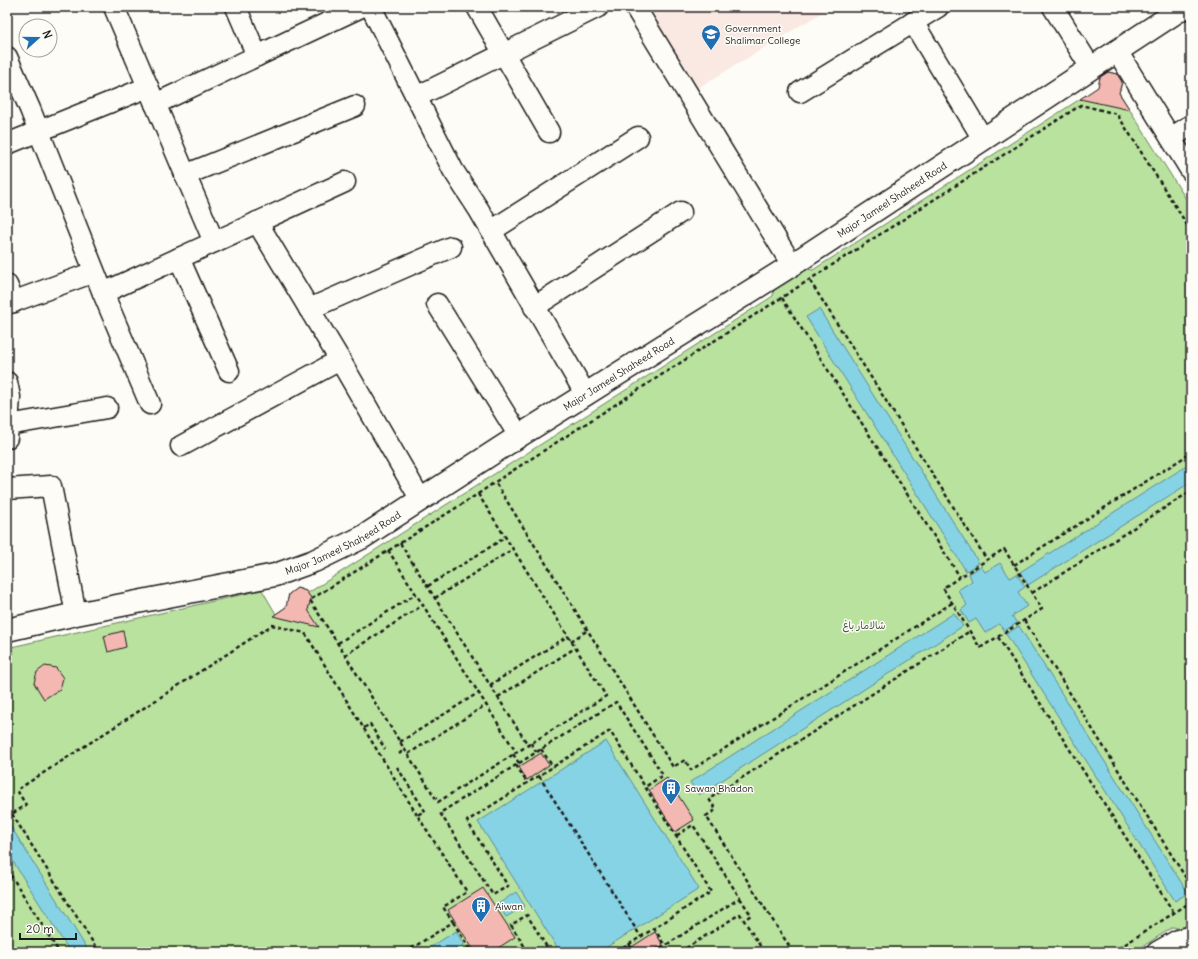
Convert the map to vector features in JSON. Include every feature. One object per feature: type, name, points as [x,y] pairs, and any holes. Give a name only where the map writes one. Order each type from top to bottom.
[{"type":"street","points":[[114,7],[214,242]]},
{"type":"street","points":[[236,7],[257,56]]},
{"type":"street","points":[[7,144],[39,131],[151,95],[257,56],[363,7],[416,97],[453,170],[491,231],[586,395]]},
{"type":"street","points":[[477,7],[548,132]]},
{"type":"street","points":[[416,97],[598,7]]},
{"type":"street","points":[[635,7],[792,266]]},
{"type":"street","points":[[800,92],[938,7]]},
{"type":"street","points":[[1053,7],[1091,68]]},
{"type":"street","name":"Major Jameel Shaheed Road","points":[[7,630],[76,614],[276,575],[314,561],[363,537],[519,436],[792,266],[1184,7]]},
{"type":"street","points":[[913,22],[983,139]]},
{"type":"street","points":[[1117,51],[1191,171]]},
{"type":"street","points":[[7,57],[39,131],[94,272],[150,404]]},
{"type":"street","points":[[185,175],[355,106]]},
{"type":"street","points":[[1171,138],[1191,125]]},
{"type":"street","points":[[491,231],[638,137]]},
{"type":"street","points":[[103,293],[345,182]]},
{"type":"street","points":[[534,307],[681,212]]},
{"type":"street","points":[[257,222],[340,360],[421,500]]},
{"type":"street","points":[[309,308],[451,248]]},
{"type":"street","points":[[179,258],[229,371]]},
{"type":"street","points":[[9,297],[94,272]]},
{"type":"street","points":[[437,304],[519,436]]},
{"type":"street","points":[[181,446],[340,360]]},
{"type":"street","points":[[7,382],[10,397],[8,432],[107,408]]},
{"type":"street","points":[[7,489],[51,486],[76,614]]},
{"type":"street","points":[[1157,952],[1178,940],[1191,936]]},
{"type":"path","points":[[478,494],[606,696],[438,802],[310,600],[478,494],[1081,105],[1117,114],[1191,231]]},
{"type":"path","points":[[810,280],[988,560]]},
{"type":"path","points":[[782,298],[960,577]]},
{"type":"path","points":[[1014,565],[1191,453]]},
{"type":"path","points":[[495,482],[673,767],[685,760],[691,770],[952,603]]},
{"type":"path","points":[[1032,593],[1191,491]]},
{"type":"path","points":[[428,586],[506,537]]},
{"type":"path","points":[[400,543],[490,685],[529,744],[536,752]]},
{"type":"path","points":[[435,598],[513,549]]},
{"type":"path","points":[[1004,549],[1042,609],[980,648],[942,588],[988,560],[1004,549]]},
{"type":"path","points":[[388,550],[486,705],[514,753],[517,764],[528,783]]},
{"type":"path","points":[[338,643],[416,594]]},
{"type":"path","points":[[345,654],[423,605]]},
{"type":"path","points":[[1024,620],[1191,886]]},
{"type":"path","points":[[7,817],[26,805],[17,790],[272,626],[305,633],[417,815],[467,892],[444,907],[471,952]]},
{"type":"path","points":[[571,641],[588,630]]},
{"type":"path","points":[[792,952],[706,816],[716,810],[709,799],[970,631]]},
{"type":"path","points":[[490,685],[568,636]]},
{"type":"path","points":[[998,637],[1174,913]]},
{"type":"path","points":[[498,697],[575,648]]},
{"type":"path","points":[[400,742],[478,692]]},
{"type":"path","points":[[617,952],[711,892],[645,787],[610,731],[467,821],[508,886],[493,895],[440,813],[616,702],[663,776],[645,787]]},
{"type":"path","points":[[408,754],[486,705]]},
{"type":"path","points":[[364,728],[370,724],[386,749]]},
{"type":"path","points":[[399,754],[405,749]]},
{"type":"path","points":[[541,749],[553,767]]},
{"type":"path","points":[[397,767],[425,811],[417,815]]},
{"type":"path","points":[[539,776],[641,937]]},
{"type":"path","points":[[12,814],[99,952]]},
{"type":"path","points":[[676,836],[694,825],[751,915],[744,920]]},
{"type":"path","points":[[7,869],[59,952]]},
{"type":"path","points":[[655,952],[740,898]]},
{"type":"path","points":[[1113,952],[1191,902]]},
{"type":"path","points":[[680,952],[740,914],[764,952]]},
{"type":"path","points":[[528,952],[511,925],[527,915],[550,952]]},
{"type":"path","points":[[406,952],[453,922]]},
{"type":"path","points":[[654,928],[665,946]]},
{"type":"path","points":[[629,944],[634,952]]},
{"type":"shaded area","name":"Government Shalimar College","points":[[635,7],[831,7],[688,94]]},
{"type":"green space","name":"شالامار باغ","points":[[1108,72],[1117,74],[1122,82],[1120,90],[1118,91],[1191,207],[1191,931],[1173,927],[1134,952],[7,952],[7,648],[262,590],[276,614],[289,605],[287,602],[289,594],[297,588],[308,593],[773,296],[775,279],[797,267],[813,270],[1099,87],[1100,77]]},
{"type":"water","points":[[819,309],[979,563],[966,571],[806,317]]},
{"type":"water","points":[[1191,463],[1191,482],[1028,585],[1020,572]]},
{"type":"water","points":[[1000,563],[1010,578],[1017,574],[1025,587],[1018,592],[1027,606],[1012,616],[1017,623],[1004,631],[999,624],[985,633],[976,619],[969,623],[961,610],[967,605],[958,590],[972,581],[969,574],[981,566],[985,572]]},
{"type":"water","points":[[954,613],[963,626],[699,795],[690,782]]},
{"type":"water","points":[[1019,626],[1188,893],[1175,901],[1006,634]]},
{"type":"water","points":[[606,741],[699,889],[599,952],[560,952],[478,822]]},
{"type":"water","points":[[7,822],[89,952],[70,952],[7,852]]},
{"type":"water","points":[[516,892],[525,906],[506,917],[498,904]]},
{"type":"water","points":[[456,931],[464,945],[453,952],[423,952]]},
{"type":"building","points":[[1108,72],[1117,74],[1122,82],[1119,93],[1130,110],[1080,99],[1098,87],[1100,77]]},
{"type":"building","points":[[297,588],[306,591],[311,598],[308,610],[319,627],[273,616],[286,607],[289,594]]},
{"type":"building","points":[[123,631],[126,647],[108,652],[104,636]]},
{"type":"building","points":[[45,666],[56,668],[63,678],[60,689],[44,699],[34,683],[37,672]]},
{"type":"building","points":[[541,753],[549,765],[527,780],[519,767]]},
{"type":"building","name":"Sawan Bhadon","points":[[667,778],[694,820],[675,832],[649,790]]},
{"type":"building","name":"Aiwan","points":[[483,888],[515,937],[492,952],[475,952],[448,910]]},
{"type":"building","points":[[655,932],[663,945],[651,952],[624,952]]},
{"type":"place","name":"Government Shalimar College","points":[[711,51]]},
{"type":"place","name":"Sawan Bhadon","points":[[671,805]]},
{"type":"place","name":"Aiwan","points":[[481,923]]}]
